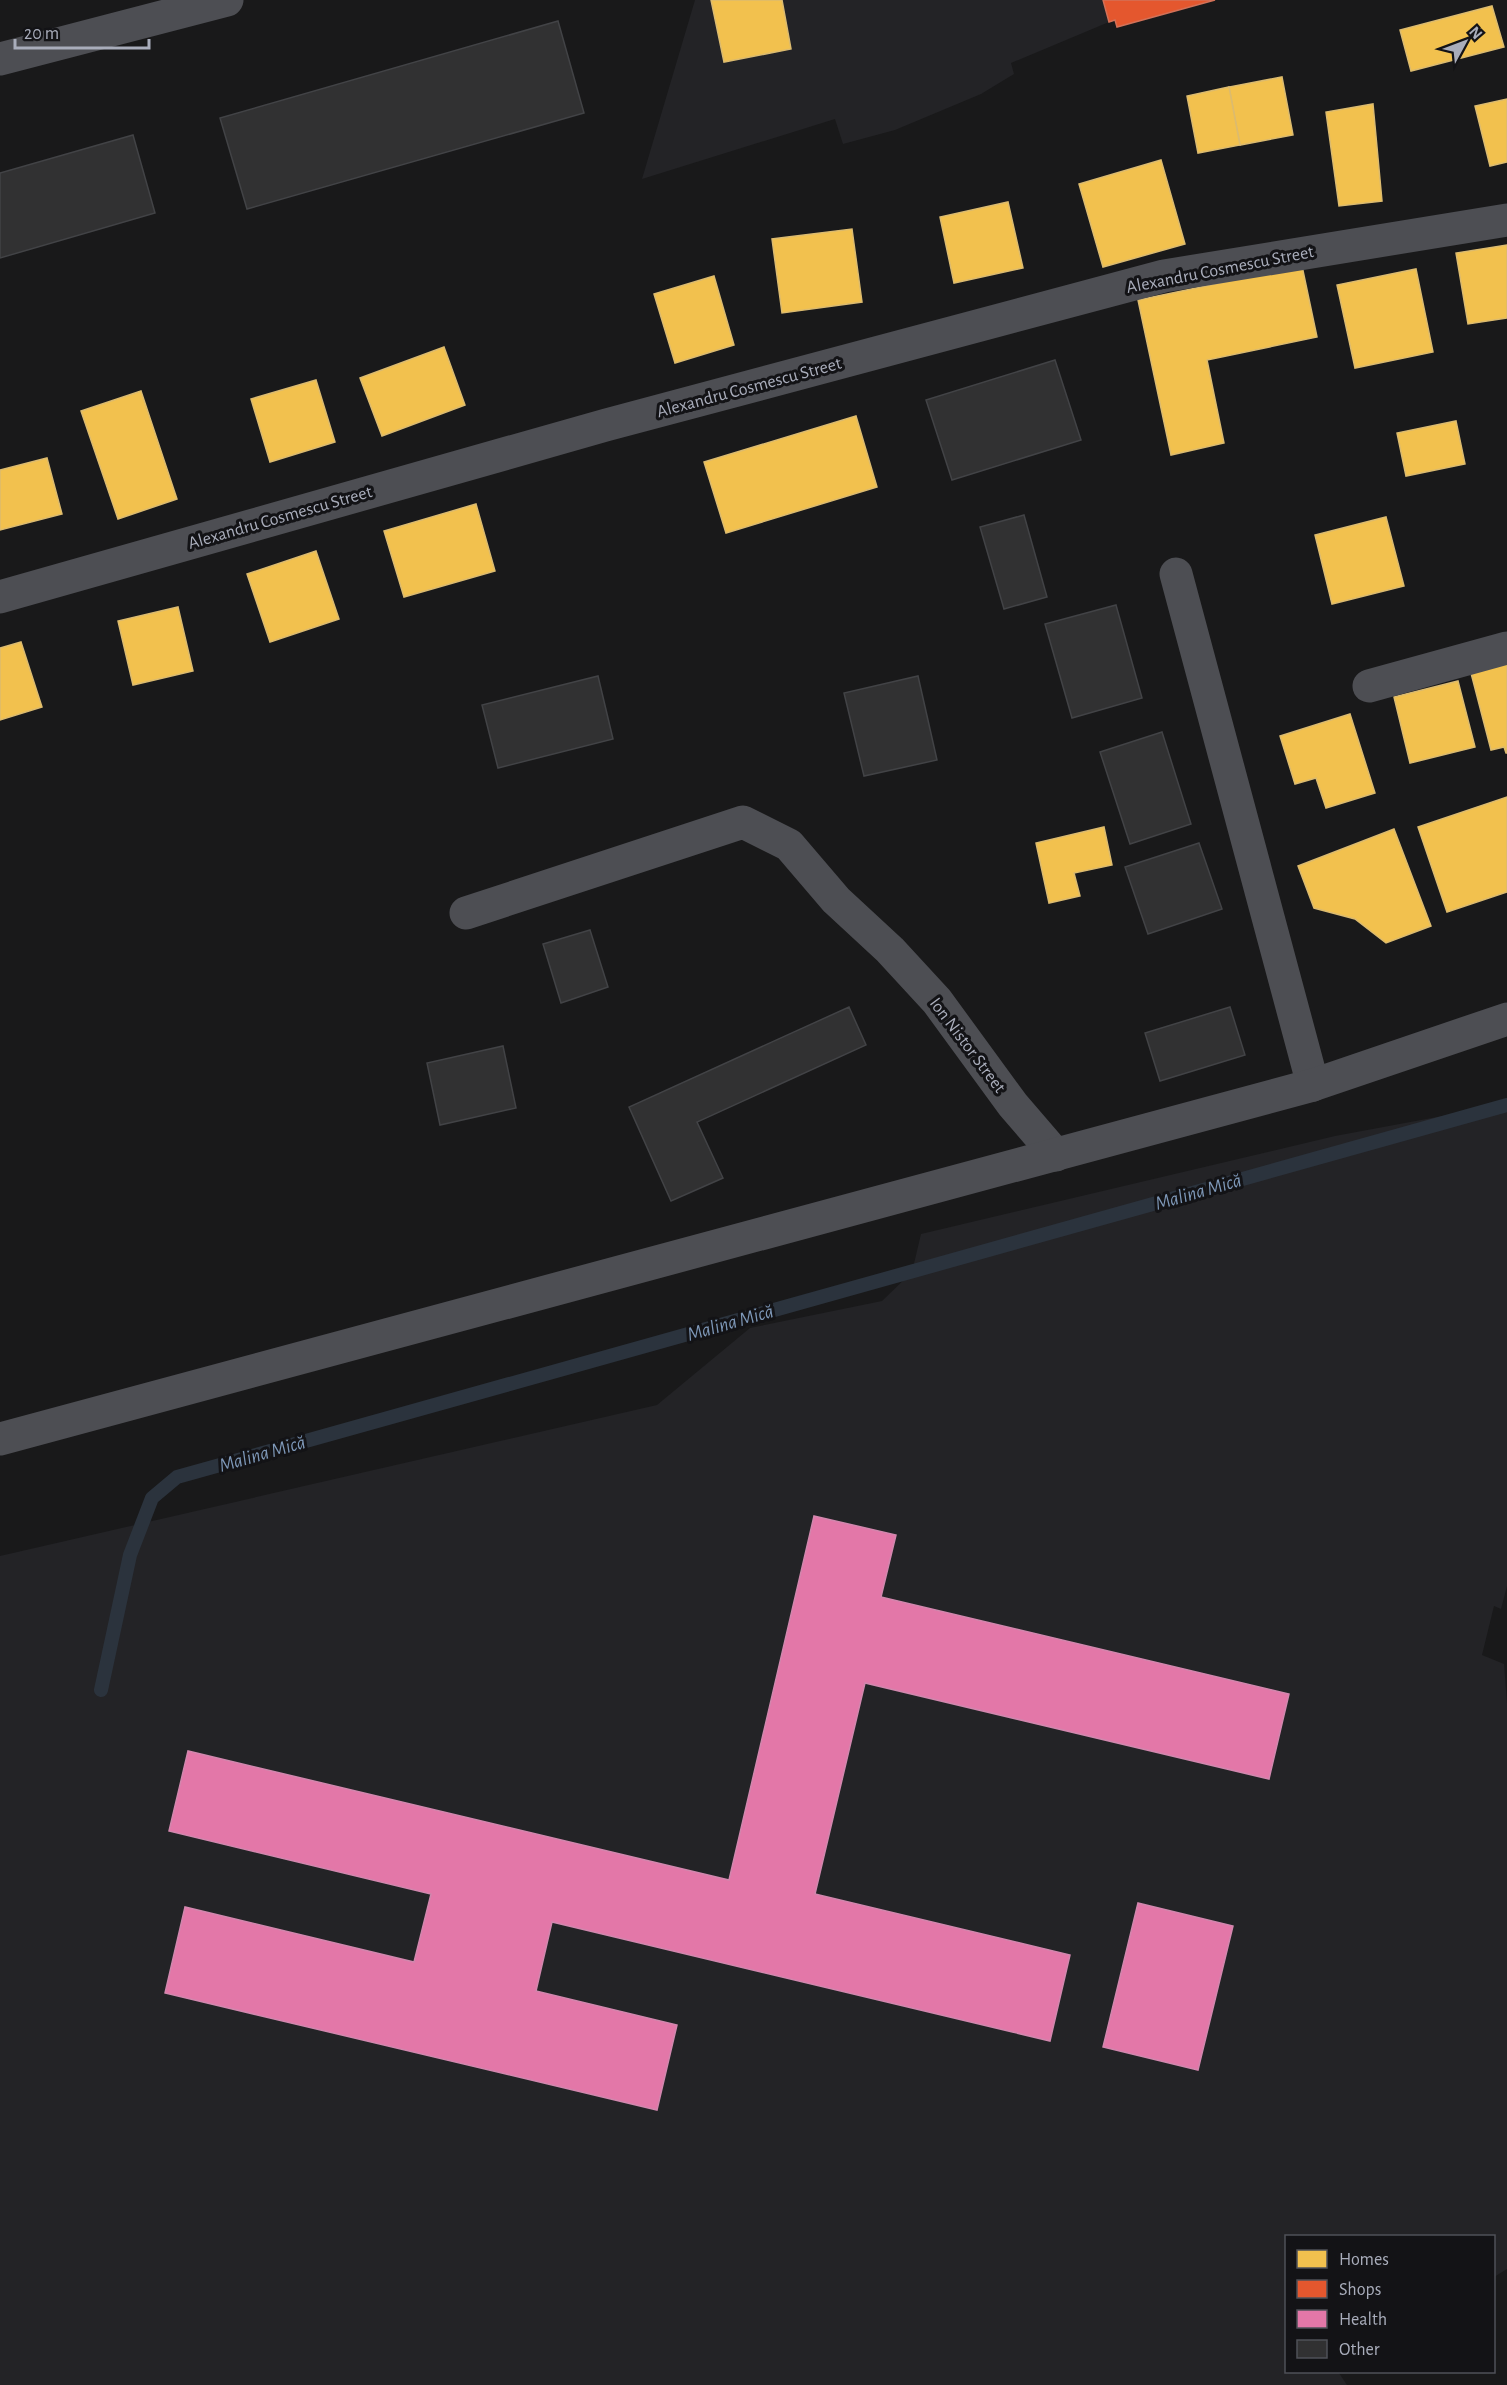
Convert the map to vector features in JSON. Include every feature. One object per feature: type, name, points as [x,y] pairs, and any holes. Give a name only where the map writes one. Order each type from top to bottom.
[{"type":"street","points":[[0,59],[227,0]]},
{"type":"street","name":"Alexandru Cosmescu Street","points":[[0,597],[606,425],[1164,276],[1507,220]]},
{"type":"street","points":[[1176,574],[1313,1085]]},
{"type":"street","points":[[1369,686],[1507,648]]},
{"type":"street","name":"Ion Nistor Street","points":[[466,913],[743,822],[789,845],[836,900],[890,950],[937,1002],[1013,1105],[1056,1155]]},
{"type":"street","points":[[0,1439],[1313,1085],[1507,1019]]},
{"type":"shaded area","points":[[695,0],[1215,0],[1117,27],[1115,20],[1109,22],[1011,63],[1014,74],[981,94],[895,130],[843,144],[835,119],[642,179]]},
{"type":"shaded area","points":[[1507,1104],[1507,1586],[1501,1609],[1494,1606],[1482,1655],[1504,1664],[1507,1703],[1507,2269],[1495,2276],[1495,2235],[1285,2235],[1285,2373],[1339,2373],[1347,2385],[0,2385],[0,1556],[657,1405],[750,1328],[882,1301],[912,1272],[921,1234],[1335,1136]]},
{"type":"building: Homes","points":[[711,0],[782,0],[791,49],[724,62]]},
{"type":"building: Homes","points":[[1492,6],[1504,47],[1411,71],[1400,30]]},
{"type":"building: Homes","points":[[1282,77],[1293,135],[1240,145],[1229,87]]},
{"type":"building: Homes","points":[[1229,87],[1240,145],[1198,153],[1187,96]]},
{"type":"building: Homes","points":[[1507,99],[1507,162],[1490,166],[1475,106]]},
{"type":"building: Homes","points":[[1373,104],[1382,201],[1339,206],[1326,112]]},
{"type":"building: Homes","points":[[1161,160],[1185,244],[1103,267],[1079,184]]},
{"type":"building: Homes","points":[[1008,202],[1023,268],[954,283],[940,217]]},
{"type":"building: Homes","points":[[852,229],[862,302],[782,313],[772,239]]},
{"type":"building: Homes","points":[[1507,245],[1507,318],[1468,324],[1456,253]]},
{"type":"building: Homes","points":[[1302,266],[1317,337],[1207,360],[1224,443],[1171,455],[1138,300]]},
{"type":"building: Homes","points":[[1416,269],[1433,352],[1355,368],[1337,285]]},
{"type":"building: Homes","points":[[714,276],[734,345],[675,363],[654,294]]},
{"type":"building: Homes","points":[[444,347],[465,405],[382,436],[360,378]]},
{"type":"building: Homes","points":[[316,380],[335,442],[270,462],[251,399]]},
{"type":"building: Homes","points":[[141,391],[177,499],[118,519],[81,411]]},
{"type":"building: Homes","points":[[856,416],[877,487],[726,533],[704,462]]},
{"type":"building: Homes","points":[[1456,421],[1465,464],[1406,476],[1397,433]]},
{"type":"building: Homes","points":[[47,458],[62,514],[0,530],[0,470]]},
{"type":"building: Homes","points":[[476,504],[495,571],[404,597],[384,531]]},
{"type":"building: Homes","points":[[1386,517],[1404,586],[1332,604],[1315,535]]},
{"type":"building: Homes","points":[[316,551],[339,619],[270,642],[247,574]]},
{"type":"building: Homes","points":[[178,607],[193,671],[133,685],[118,621]]},
{"type":"building: Homes","points":[[21,642],[42,707],[0,720],[0,648]]},
{"type":"building: Homes","points":[[1507,664],[1506,753],[1504,747],[1491,750],[1471,673]]},
{"type":"building: Homes","points":[[1458,681],[1475,747],[1410,763],[1394,697]]},
{"type":"building: Homes","points":[[1350,714],[1375,793],[1326,808],[1316,778],[1295,784],[1280,736]]},
{"type":"building: Homes","points":[[1507,797],[1507,892],[1447,912],[1418,827]]},
{"type":"building: Homes","points":[[1104,827],[1112,865],[1074,873],[1080,896],[1049,903],[1036,843]]},
{"type":"building: Homes","points":[[1394,829],[1431,926],[1386,943],[1355,919],[1314,908],[1298,866]]},
{"type":"building: Shops","points":[[1103,0],[1215,0],[1117,27],[1115,20],[1109,22]]},
{"type":"building: Health","points":[[814,1516],[896,1535],[881,1597],[1289,1694],[1269,1779],[865,1683],[815,1894],[1070,1955],[1050,2041],[552,1922],[536,1991],[677,2025],[657,2110],[165,1993],[185,1907],[414,1962],[431,1894],[169,1831],[188,1751],[729,1880]]},
{"type":"building: Health","points":[[1138,1903],[1233,1926],[1198,2070],[1103,2047]]},
{"type":"building: Other","points":[[558,21],[584,113],[247,209],[220,118]]},
{"type":"building: Other","points":[[133,135],[155,213],[0,258],[0,173]]},
{"type":"building: Other","points":[[1055,360],[1081,440],[952,480],[926,400]]},
{"type":"building: Other","points":[[1024,515],[1047,597],[1004,609],[980,527]]},
{"type":"building: Other","points":[[1116,605],[1142,698],[1072,718],[1045,624]]},
{"type":"building: Other","points":[[598,676],[613,739],[498,768],[482,705]]},
{"type":"building: Other","points":[[918,676],[937,760],[864,776],[844,693]]},
{"type":"building: Other","points":[[1162,732],[1191,824],[1130,844],[1100,752]]},
{"type":"building: Other","points":[[1199,843],[1222,909],[1148,934],[1125,867]]},
{"type":"building: Other","points":[[590,930],[608,987],[561,1003],[543,944]]},
{"type":"building: Other","points":[[849,1007],[866,1045],[697,1122],[723,1178],[671,1201],[629,1107]]},
{"type":"building: Other","points":[[1230,1007],[1245,1055],[1160,1081],[1145,1033]]},
{"type":"building: Other","points":[[503,1046],[516,1108],[440,1125],[427,1063]]},
{"type":"waterway","name":"Malina Mică","points":[[101,1690],[130,1555],[152,1498],[177,1477],[1507,1105]]}]
